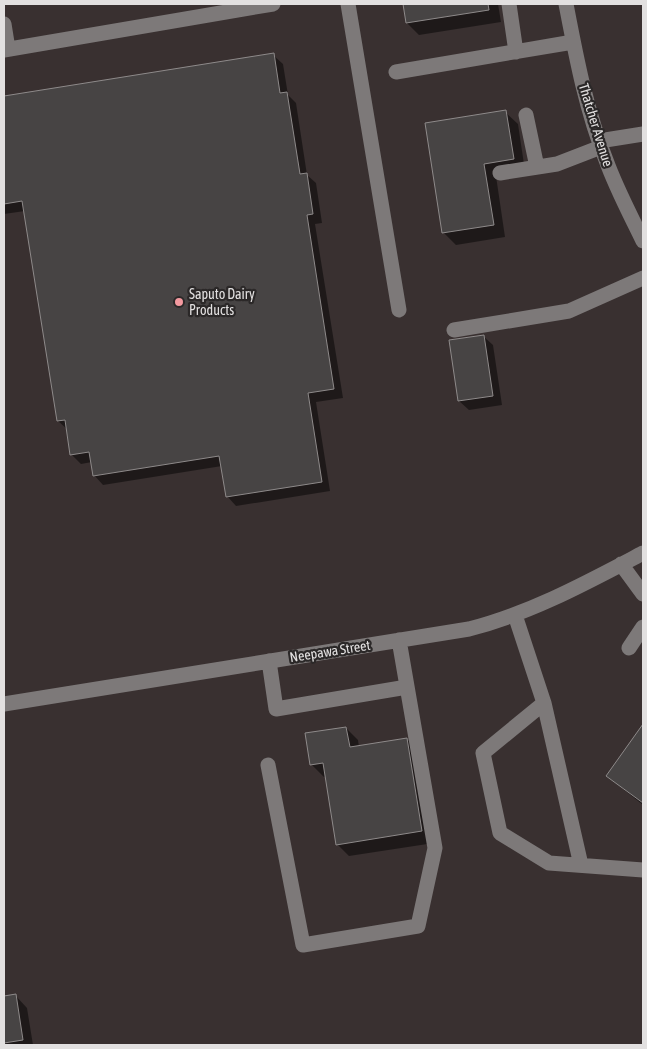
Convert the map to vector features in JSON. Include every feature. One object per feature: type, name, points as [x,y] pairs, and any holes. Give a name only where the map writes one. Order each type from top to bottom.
[{"type":"street","points":[[4,24],[6,50],[273,4]]},
{"type":"street","points":[[348,4],[399,310]]},
{"type":"street","points":[[510,4],[516,52]]},
{"type":"street","name":"Thatcher Avenue","points":[[566,4],[600,144],[643,240]]},
{"type":"street","points":[[396,72],[574,42]]},
{"type":"street","points":[[526,115],[537,167]]},
{"type":"street","points":[[500,173],[557,164],[600,144],[643,134]]},
{"type":"street","points":[[454,330],[568,311],[643,278]]},
{"type":"street","name":"Neepawa Street","points":[[4,704],[469,629],[515,615],[567,593],[643,553]]},
{"type":"street","points":[[622,564],[643,594]]},
{"type":"street","points":[[515,615],[544,703],[582,865]]},
{"type":"street","points":[[629,648],[643,627]]},
{"type":"street","points":[[268,765],[303,945],[418,926],[435,848],[399,640]]},
{"type":"street","points":[[269,661],[276,709],[407,687]]},
{"type":"street","points":[[544,703],[483,753],[500,833],[549,863],[643,870]]},
{"type":"shaded area","points":[[4,4],[643,4],[643,1045],[4,1045]]},
{"type":"building","points":[[403,4],[488,4],[489,10],[406,23]]},
{"type":"building","name":"Saputo Dairy Products","points":[[274,53],[280,93],[287,92],[300,174],[307,173],[313,214],[307,215],[334,389],[308,393],[322,482],[226,497],[219,456],[93,476],[89,452],[70,455],[65,420],[57,421],[22,201],[4,204],[4,96]]},
{"type":"building","points":[[506,110],[514,159],[484,164],[494,225],[442,233],[425,123]]},
{"type":"building","points":[[484,335],[493,396],[458,401],[449,340]]},
{"type":"building","points":[[643,724],[643,803],[606,776]]},
{"type":"building","points":[[346,727],[350,747],[407,738],[422,831],[336,845],[323,763],[310,765],[305,733]]},
{"type":"building","points":[[16,994],[23,1040],[4,1043],[4,996]]},
{"type":"place","name":"Saputo Dairy Products","points":[[179,302]]}]
